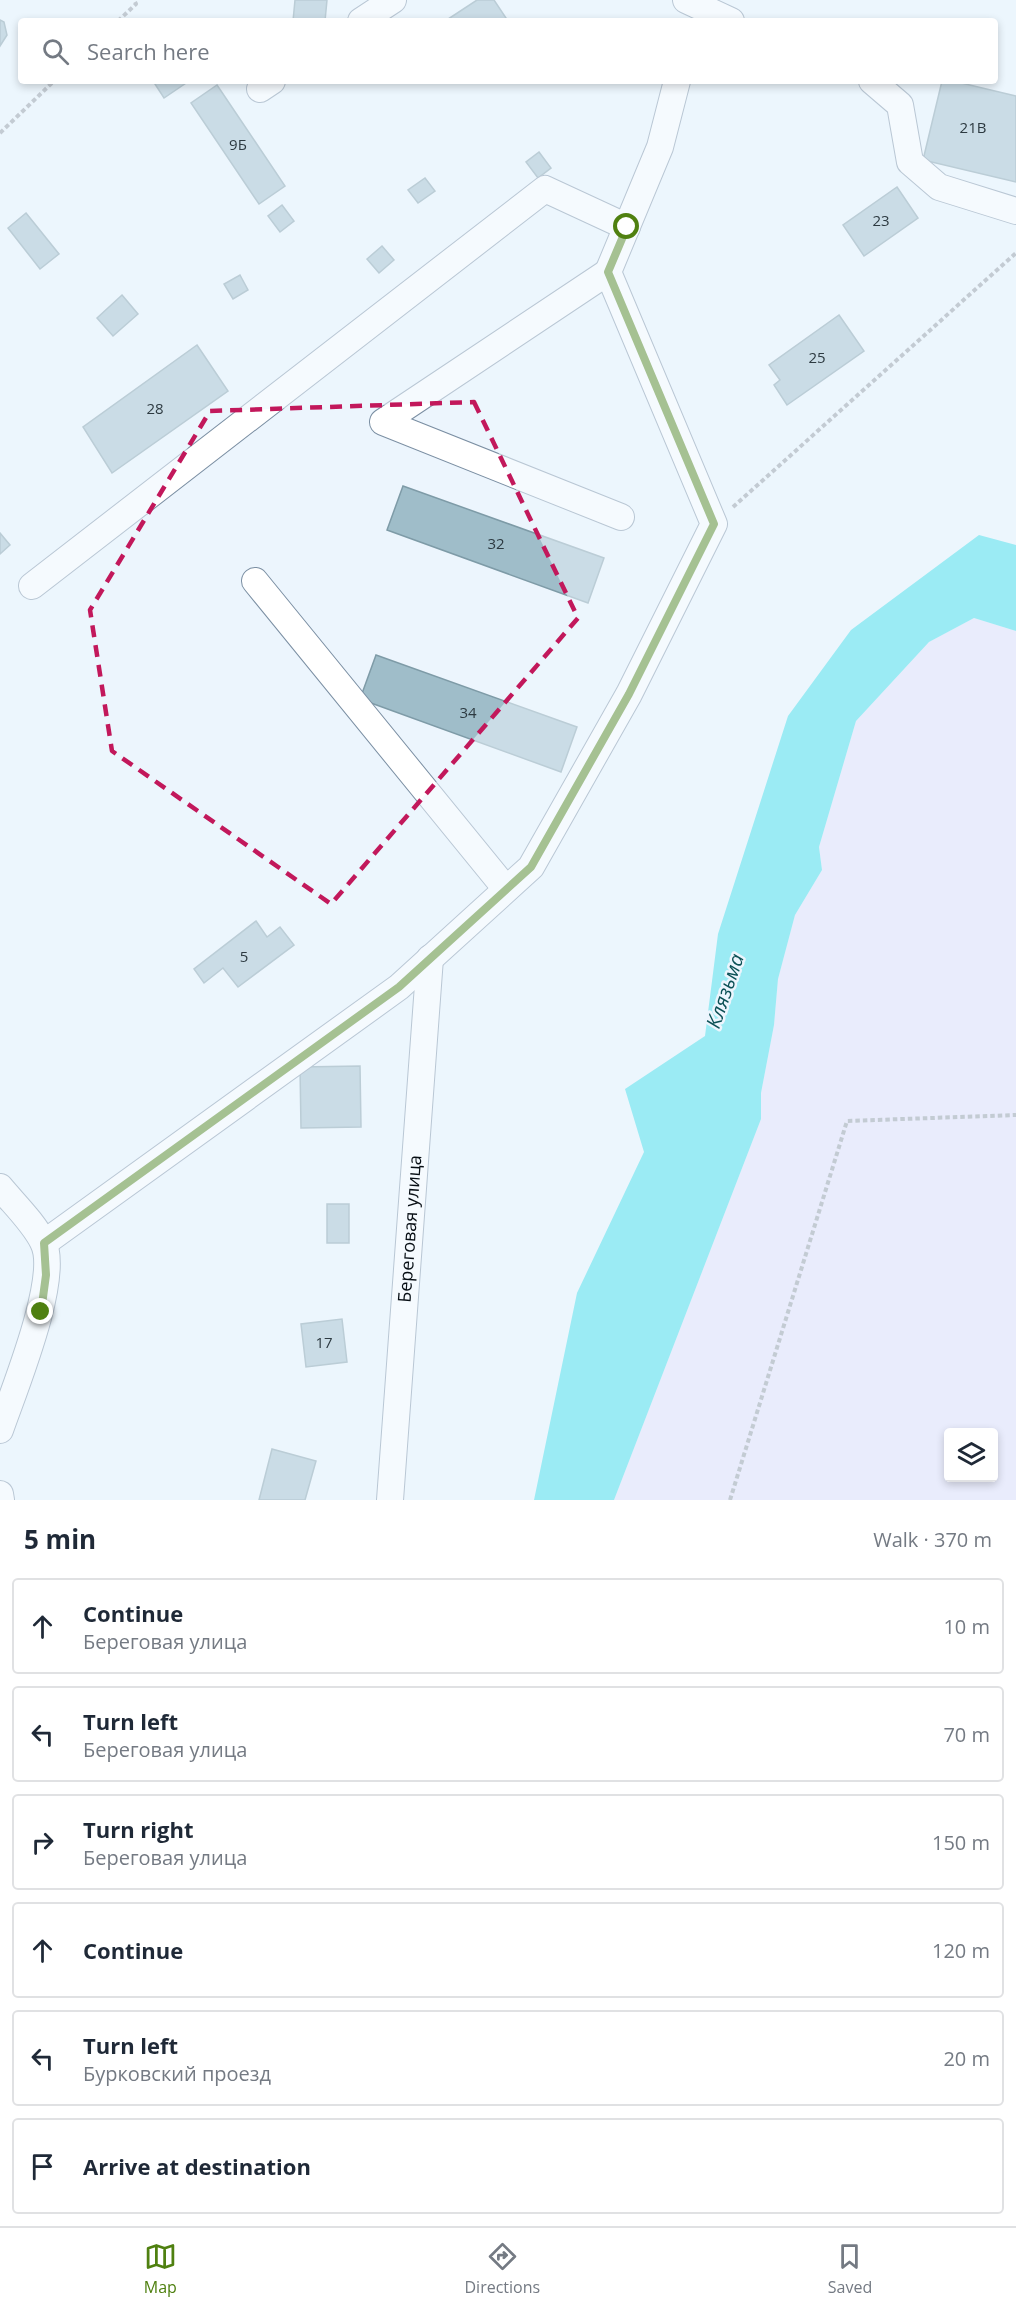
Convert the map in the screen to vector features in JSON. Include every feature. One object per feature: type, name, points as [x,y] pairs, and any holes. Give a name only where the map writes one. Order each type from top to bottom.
[{"type":"street","points":[[366,18],[393,0]]},
{"type":"street","points":[[691,9],[721,18]]},
{"type":"street","points":[[621,517],[383,422],[608,272],[660,147],[676,84]]},
{"type":"street","points":[[876,84],[900,105],[910,162],[939,187],[1016,211]]},
{"type":"street","points":[[32,586],[545,189],[627,227]]},
{"type":"street","points":[[44,1243],[399,987],[531,867],[617,714],[714,524],[608,272]]},
{"type":"street","points":[[255,581],[506,889]]},
{"type":"street","name":"Береговая улица","points":[[390,1500],[430,958]]},
{"type":"street","points":[[0,1187],[44,1243],[46,1275],[41,1312],[0,1430]]},
{"type":"street","points":[[0,1494],[1,1500]]},
{"type":"path","points":[[121,18],[136,4],[134,0]]},
{"type":"path","points":[[0,133],[51,84]]},
{"type":"path","points":[[714,524],[1016,253]]},
{"type":"path","points":[[730,1500],[847,1121],[1016,1115]]},
{"type":"highlighted area","points":[[474,402],[578,618],[331,904],[112,751],[90,610],[210,411]]},
{"type":"shaded area","points":[[974,618],[1016,631],[1016,1500],[614,1500],[761,1119],[761,1093],[774,1025],[778,979],[795,915],[822,870],[819,847],[856,721],[929,642]]},
{"type":"water","name":"Клязьма","points":[[979,535],[1016,545],[1016,631],[974,618],[929,642],[856,721],[819,847],[822,870],[795,915],[778,979],[774,1025],[761,1093],[761,1119],[614,1500],[534,1500],[577,1293],[644,1152],[625,1089],[705,1036],[718,934],[788,716],[851,630]]},
{"type":"building","points":[[295,0],[327,0],[325,18],[293,18]]},
{"type":"building","points":[[477,0],[494,0],[506,18],[450,18]]},
{"type":"building","points":[[0,20],[4,22],[7,35],[0,46]]},
{"type":"building","points":[[155,84],[185,84],[164,98]]},
{"type":"building","points":[[941,84],[966,84],[1016,96],[1016,182],[923,160]]},
{"type":"building","points":[[217,85],[285,186],[259,204],[191,103]]},
{"type":"building","points":[[539,152],[551,168],[538,178],[526,162]]},
{"type":"building","points":[[425,178],[435,191],[418,203],[408,190]]},
{"type":"building","points":[[897,187],[918,218],[864,256],[843,225]]},
{"type":"building","points":[[282,205],[294,221],[280,232],[268,216]]},
{"type":"building","points":[[26,213],[59,254],[40,269],[8,228]]},
{"type":"building","points":[[382,246],[394,260],[379,273],[367,259]]},
{"type":"building","points":[[240,275],[248,290],[233,299],[224,284]]},
{"type":"building","points":[[122,295],[138,314],[113,336],[97,318]]},
{"type":"building","points":[[839,315],[864,351],[787,405],[774,385],[780,380],[769,365]]},
{"type":"building","points":[[197,345],[228,391],[112,473],[83,427]]},
{"type":"building","points":[[403,486],[604,558],[588,603],[387,530]]},
{"type":"building","points":[[0,533],[10,545],[0,554]]},
{"type":"building","points":[[376,655],[577,727],[561,772],[360,699]]},
{"type":"building","points":[[256,921],[267,937],[280,927],[294,945],[238,987],[223,968],[204,983],[194,969]]},
{"type":"building","points":[[360,1066],[361,1127],[301,1128],[300,1067]]},
{"type":"building","points":[[327,1204],[349,1204],[349,1243],[327,1243]]},
{"type":"building","points":[[342,1319],[347,1362],[306,1367],[301,1324]]},
{"type":"building","points":[[272,1449],[316,1461],[305,1500],[259,1500]]},
{"type":"route","points":[[41,1312],[46,1275],[44,1243],[399,987],[531,867],[629,694],[714,524],[608,272],[627,227]]}]
